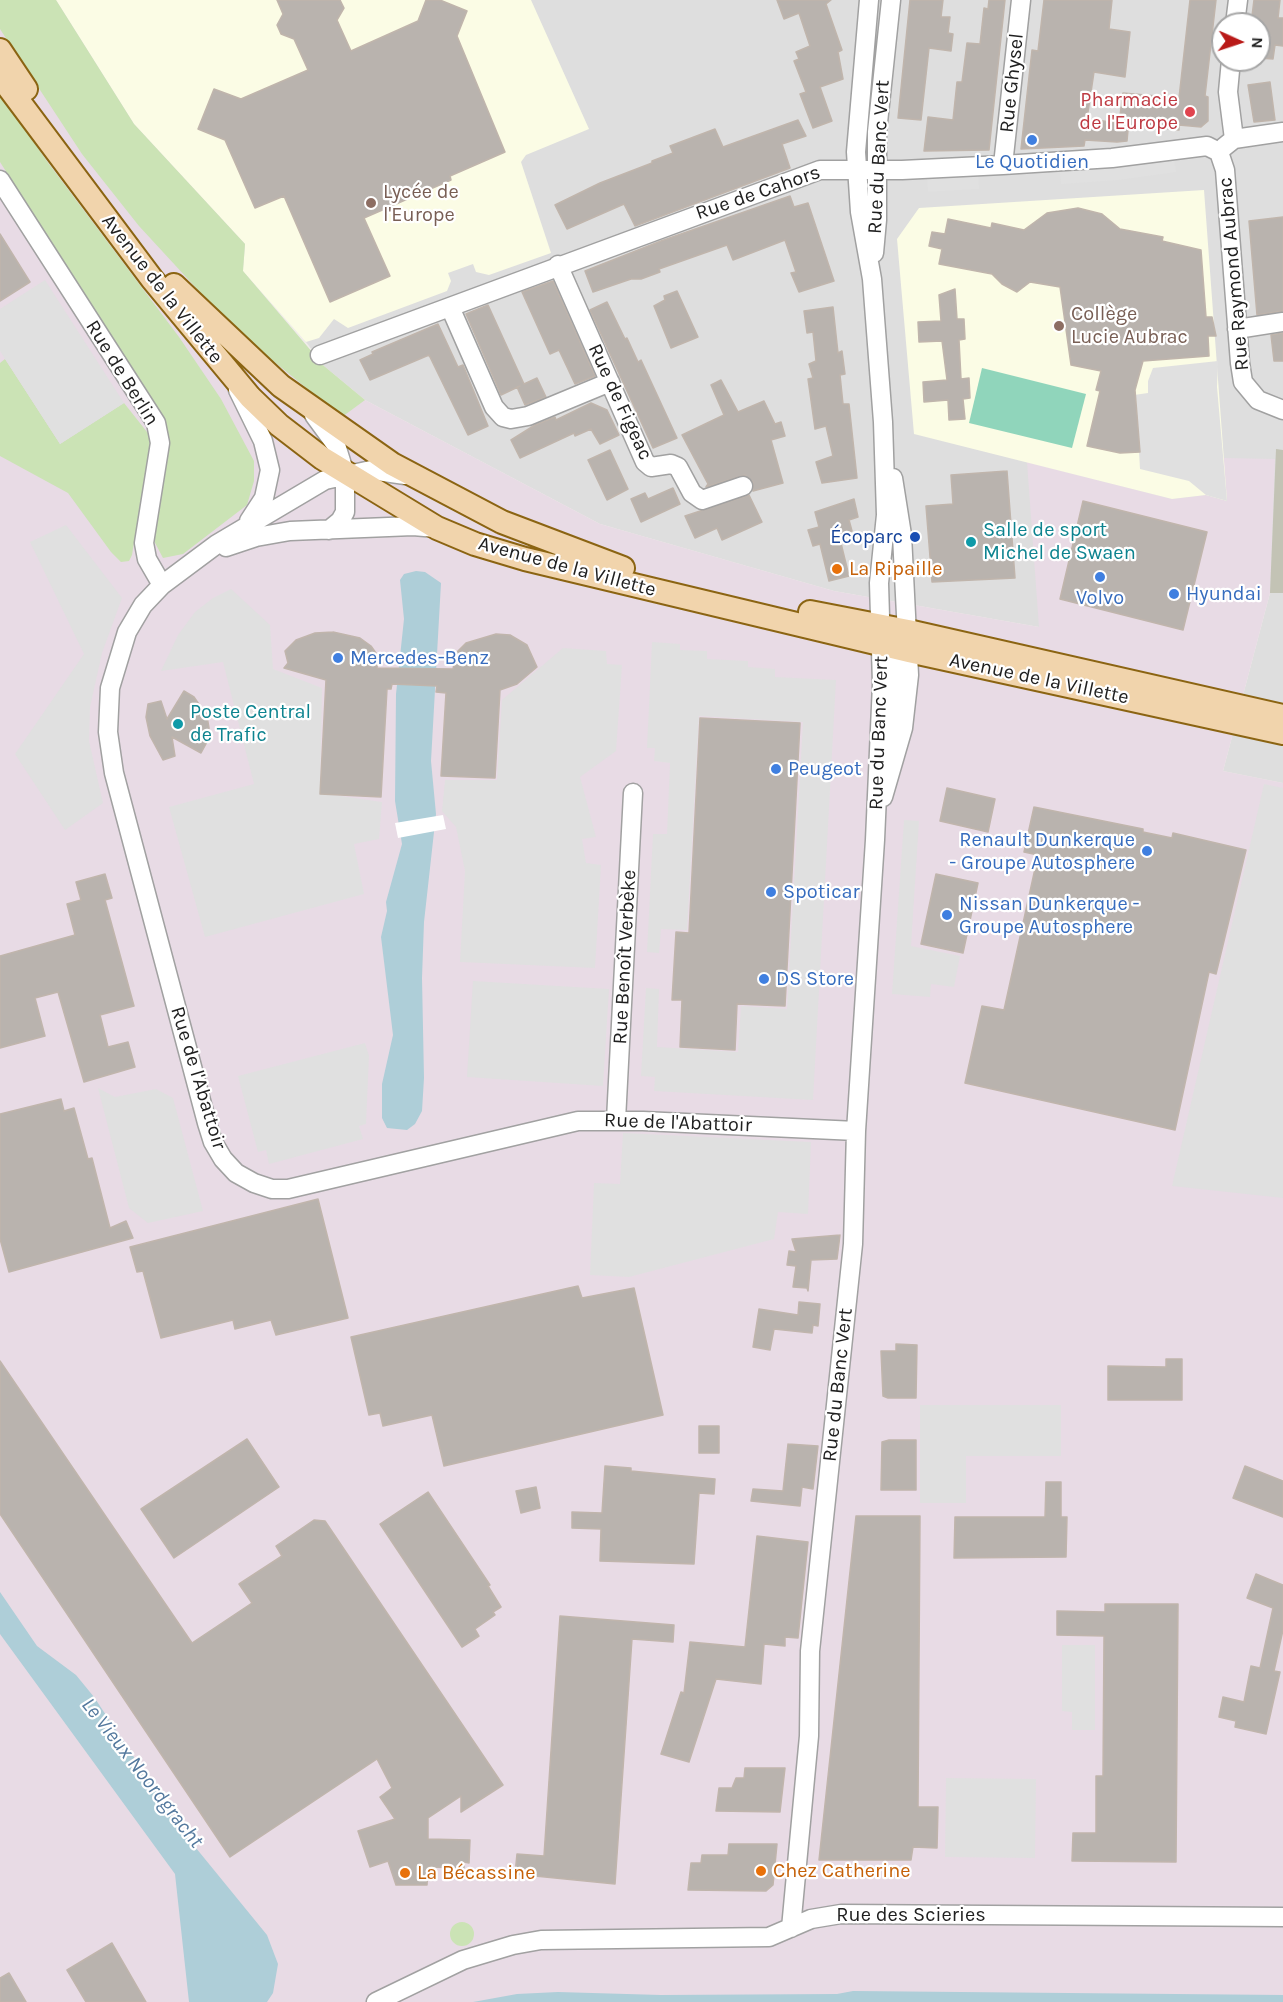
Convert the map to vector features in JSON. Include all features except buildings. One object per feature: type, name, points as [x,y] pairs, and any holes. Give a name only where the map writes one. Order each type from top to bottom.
[{"type":"main road","name":"Avenue de la Villette","points":[[0,50],[94,189],[151,261],[242,353],[305,404],[415,478],[512,527],[622,568],[1283,733]]},
{"type":"main road","name":"Avenue de la Villette","points":[[0,76],[133,254],[231,375],[279,425],[345,474],[437,528],[512,555],[895,638],[1283,716]]},
{"type":"street","name":"Rue du Banc Vert","points":[[791,1928],[809,1736],[810,1651],[853,1244],[856,1131],[875,840],[895,638],[892,531],[884,477],[883,422],[872,279],[860,212],[856,169],[856,136],[869,0]]},
{"type":"street","name":"Rue du Banc Vert","points":[[872,279],[877,220],[877,132],[891,0]]},
{"type":"street","name":"Rue Ghysel","points":[[1003,165],[1021,0]]},
{"type":"street","points":[[1230,72],[1228,92],[1233,139]]},
{"type":"street","points":[[1219,152],[1233,139],[1283,132]]},
{"type":"street","name":"Rue de Cahors","points":[[320,355],[813,172],[831,169],[876,170],[1112,158],[1199,146],[1210,146],[1219,152]]},
{"type":"street","name":"Rue Raymond Aubrac","points":[[1219,152],[1225,170],[1240,371],[1246,387],[1258,400],[1283,410]]},
{"type":"street","name":"Rue de Berlin","points":[[0,180],[156,423],[159,443],[144,543],[147,559],[162,585]]},
{"type":"street","name":"Rue de Figeac","points":[[558,265],[648,465],[670,464],[678,467],[692,493],[702,500],[743,486]]},
{"type":"street","points":[[450,307],[494,407],[503,417],[511,419],[528,416],[610,382]]},
{"type":"street","points":[[1237,329],[1283,322]]},
{"type":"street","name":"Rue de l'Abattoir","points":[[231,375],[263,441],[270,470],[264,498],[244,526]]},
{"type":"street","points":[[305,404],[332,437],[345,474],[345,512],[329,530]]},
{"type":"street","name":"Rue du Banc Vert","points":[[875,840],[883,797],[893,712],[901,518],[883,422]]},
{"type":"street","name":"Rue de l'Abattoir","points":[[415,478],[371,470],[345,474],[316,483],[244,526],[162,585],[143,604],[124,640],[110,688],[108,732],[114,773],[207,1122],[222,1159],[236,1173],[254,1183],[272,1189],[288,1189],[566,1123],[616,1120],[856,1131]]},
{"type":"street","name":"Rue de l'Abattoir","points":[[192,563],[256,537],[329,530],[413,526],[437,528]]},
{"type":"street","name":"Rue Benoît Verbèke","points":[[616,1120],[633,793]]},
{"type":"street","name":"Rue des Scieries","points":[[376,2002],[452,1964],[523,1943],[549,1940],[763,1938],[774,1936],[818,1917],[841,1914],[1283,1917]]},
{"type":"shaded area","points":[[0,0],[56,0],[245,244],[243,271],[324,366],[365,400],[600,524],[834,591],[1039,627],[1027,462],[1172,499],[1206,495],[1227,501],[1223,458],[1275,459],[1270,593],[1223,771],[1283,783],[1283,2002],[0,2002]]},
{"type":"shaded area","points":[[56,0],[1283,0],[1283,783],[1223,771],[1270,593],[1039,627],[834,591],[600,524],[365,400],[324,366]]},
{"type":"shaded area","name":"Lycée de l'Europe","points":[[56,0],[531,0],[589,129],[526,155],[521,162],[551,253],[489,275],[476,272],[473,264],[448,273],[451,281],[447,291],[348,328],[334,319],[319,338],[306,342],[243,271],[245,244],[134,124]]},
{"type":"shaded area","points":[[1174,159],[1176,172],[1118,180],[1061,184],[1060,171]]},
{"type":"shaded area","points":[[978,174],[979,189],[928,192],[927,178]]},
{"type":"shaded area","name":"Collège Lucie Aubrac","points":[[1204,190],[1227,501],[1206,495],[1172,499],[914,434],[897,239],[919,208]]},
{"type":"shaded area","points":[[45,280],[124,403],[60,444],[0,351],[0,309]]},
{"type":"shaded area","points":[[1218,361],[1217,387],[1227,501],[1206,495],[1189,481],[1140,469],[1136,398],[1134,397],[1134,395],[1148,393],[1148,381],[1153,368]]},
{"type":"shaded area","points":[[1276,449],[1283,450],[1283,593],[1270,593]]},
{"type":"shaded area","points":[[66,525],[122,598],[102,653],[90,707],[89,741],[103,803],[65,830],[15,754],[84,654],[30,542]]},
{"type":"shaded area","points":[[231,589],[270,625],[273,669],[322,688],[320,793],[382,802],[379,839],[354,844],[364,894],[205,937],[169,807],[254,784],[223,662],[161,671],[178,635],[195,612],[213,598]]},
{"type":"shaded area","points":[[652,642],[680,644],[680,650],[707,651],[707,659],[748,661],[748,667],[775,669],[775,677],[836,680],[813,1100],[654,1091],[655,1077],[641,1076],[646,988],[659,989],[657,1047],[738,1052],[741,1006],[787,1009],[803,722],[699,716],[687,930],[661,929],[659,953],[647,952],[653,834],[667,834],[670,763],[654,761],[655,748],[647,748]]},
{"type":"shaded area","points":[[563,648],[606,651],[607,664],[622,665],[616,751],[580,777],[596,837],[582,839],[586,863],[601,865],[595,968],[460,962],[465,871],[456,827],[442,811],[445,780],[497,780],[502,700]]},
{"type":"shaded area","points":[[1264,784],[1283,788],[1283,1198],[1172,1186]]},
{"type":"shaded area","points":[[904,820],[919,821],[911,946],[960,956],[954,987],[931,984],[930,997],[892,994]]},
{"type":"shaded area","points":[[473,981],[609,989],[603,1086],[467,1077]]},
{"type":"shaded area","points":[[365,1043],[369,1056],[366,1124],[359,1126],[363,1139],[269,1164],[266,1150],[258,1152],[238,1076]]},
{"type":"shaded area","points":[[98,1088],[115,1097],[156,1089],[173,1098],[203,1211],[148,1223],[129,1208]]},
{"type":"shaded area","points":[[623,1133],[811,1142],[808,1214],[778,1212],[774,1239],[629,1277],[590,1275],[594,1183],[620,1184]]},
{"type":"shaded area","points":[[920,1405],[1061,1405],[1061,1456],[966,1456],[966,1503],[920,1503]]},
{"type":"shaded area","points":[[1062,1645],[1095,1645],[1095,1730],[1072,1730],[1072,1712],[1062,1711]]},
{"type":"shaded area","points":[[946,1778],[1036,1779],[1035,1858],[945,1857]]},
{"type":"green space","points":[[0,0],[56,0],[134,124],[245,244],[243,271],[324,366],[365,400],[342,417],[234,329],[139,226],[82,154],[0,29]]},
{"type":"green space","points":[[0,94],[49,164],[179,337],[221,399],[254,461],[254,481],[247,505],[183,554],[163,558],[153,539],[169,438],[165,424],[0,162]]},
{"type":"green space","points":[[5,359],[60,444],[124,403],[151,437],[132,555],[129,561],[121,562],[111,552],[68,493],[0,456],[0,363]]},
{"type":"green space","points":[[982,368],[1086,394],[1072,448],[969,423]]},
{"type":"green space","points":[[462,1922],[471,1925],[474,1934],[471,1943],[462,1946],[453,1943],[450,1934],[453,1925]]},
{"type":"water","points":[[416,571],[425,572],[441,583],[431,761],[436,814],[424,922],[422,1111],[415,1124],[407,1130],[387,1128],[382,1118],[382,1084],[393,1035],[381,937],[387,911],[386,902],[402,844],[395,801],[396,694],[404,619],[400,580],[404,574]]},
{"type":"water","name":"Le Vieux Noordgracht","points":[[0,1592],[37,1646],[76,1675],[94,1697],[187,1837],[267,1935],[278,1964],[273,1993],[267,2002],[189,2002],[175,1874],[0,1634]]},
{"type":"water","points":[[853,1991],[1283,1995],[1283,2002],[473,2002],[517,1994],[558,1992],[661,1995],[837,1994]]},
{"type":"pier","points":[[443,815],[446,829],[398,838],[395,823]]},
{"type":"place","name":"Pharmacie de l'Europe","points":[[1190,112]]},
{"type":"place","name":"Le Quotidien","points":[[1032,140]]},
{"type":"place","name":"Lycée de l'Europe","points":[[371,203]]},
{"type":"place","name":"Collège Lucie Aubrac","points":[[1059,326]]},
{"type":"place","name":"Écoparc","points":[[915,537]]},
{"type":"place","name":"Salle de sport Michel de Swaen","points":[[971,542]]},
{"type":"place","name":"La Ripaille","points":[[837,569]]},
{"type":"place","name":"Volvo","points":[[1100,577]]},
{"type":"place","name":"Hyundai","points":[[1174,594]]},
{"type":"place","name":"Mercedes-Benz","points":[[338,658]]},
{"type":"place","name":"Poste Central de Trafic","points":[[178,724]]},
{"type":"place","name":"Peugeot","points":[[776,769]]},
{"type":"place","name":"Renault Dunkerque - Groupe Autosphere","points":[[1147,851]]},
{"type":"place","name":"Spoticar","points":[[771,892]]},
{"type":"place","name":"Nissan Dunkerque - Groupe Autosphere","points":[[947,915]]},
{"type":"place","name":"DS Store","points":[[764,979]]},
{"type":"place","name":"Chez Catherine","points":[[761,1871]]},
{"type":"place","name":"La Bécassine","points":[[405,1873]]}]
